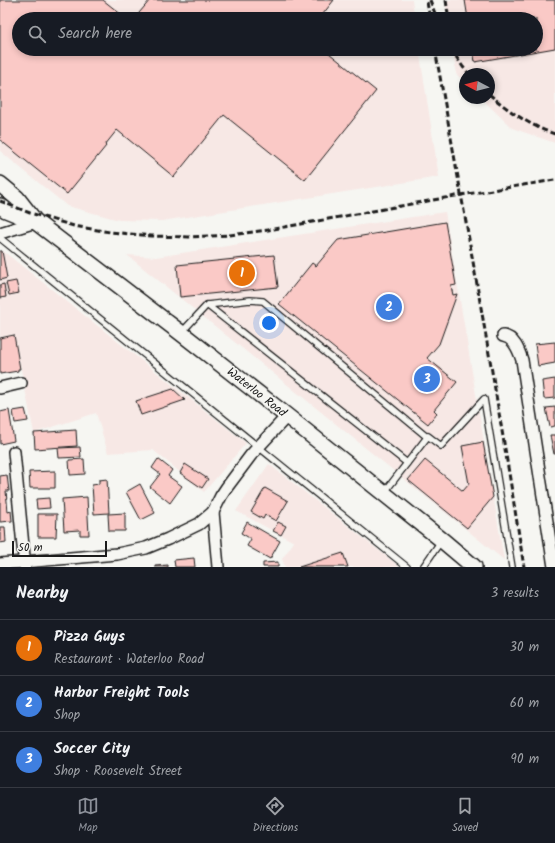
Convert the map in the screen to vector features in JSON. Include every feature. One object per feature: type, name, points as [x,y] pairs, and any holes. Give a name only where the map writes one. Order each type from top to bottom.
[{"type":"main road","name":"Waterloo Road","points":[[0,184],[17,198],[36,222],[287,416],[474,567]]},
{"type":"main road","name":"Waterloo Road","points":[[0,206],[6,210],[36,222]]},
{"type":"street","points":[[0,233],[36,222]]},
{"type":"street","points":[[503,336],[507,336],[515,344],[520,352],[522,360],[554,567]]},
{"type":"street","points":[[0,388],[21,383]]},
{"type":"street","points":[[0,564],[25,564],[117,554],[146,548],[199,524],[213,512],[227,487],[259,447],[287,416]]},
{"type":"street","points":[[14,452],[25,564]]},
{"type":"street","points":[[544,496],[555,494]]},
{"type":"street","points":[[213,512],[218,567]]},
{"type":"lane","points":[[0,238],[407,567]]},
{"type":"lane","points":[[181,333],[207,305],[250,300],[263,301],[427,437],[428,436],[441,446],[484,399],[512,567]]},
{"type":"lane","points":[[207,305],[407,463]]},
{"type":"lane","points":[[384,493],[427,437]]},
{"type":"lane","points":[[423,567],[442,540]]},
{"type":"shaded area","points":[[0,0],[412,0],[414,12],[12,12],[12,56],[420,56],[439,177],[162,221],[119,220],[67,206],[0,151]]},
{"type":"shaded area","points":[[445,0],[555,0],[555,143],[512,128],[487,104],[495,104],[495,68],[459,68],[459,77],[456,74],[454,56],[543,56],[543,12],[447,12]]},
{"type":"shaded area","points":[[445,212],[504,560],[127,255],[156,257]]},
{"type":"shaded area","points":[[0,251],[3,251],[246,443],[204,492],[153,450],[108,453],[96,413],[34,433],[14,335],[0,337]]},
{"type":"shaded area","points":[[269,464],[400,567],[285,567],[282,559],[294,542],[236,511]]},
{"type":"building","points":[[0,0],[103,0],[118,12],[12,12],[12,56],[333,56],[376,91],[305,180],[224,115],[174,177],[117,130],[67,194],[0,140]]},
{"type":"building","points":[[150,0],[334,0],[325,12],[140,12]]},
{"type":"building","points":[[465,0],[555,0],[555,48],[543,50],[543,12],[467,12]]},
{"type":"building","points":[[474,56],[509,56],[475,62]]},
{"type":"building","points":[[445,222],[456,285],[451,286],[453,295],[457,294],[439,344],[427,358],[457,382],[434,410],[437,413],[428,424],[279,304],[312,263],[316,266],[338,240]]},
{"type":"building","points":[[0,251],[2,251],[7,278],[0,280]]},
{"type":"building","points":[[274,255],[278,287],[180,297],[177,265]]},
{"type":"building","points":[[16,281],[19,293],[9,295],[6,283]]},
{"type":"building","points":[[4,284],[6,297],[0,298],[0,285]]},
{"type":"building","points":[[14,335],[20,369],[18,369],[18,371],[0,374],[0,338]]},
{"type":"building","points":[[555,342],[555,363],[538,366],[535,344]]},
{"type":"building","points":[[555,379],[555,398],[544,399],[542,381]]},
{"type":"building","points":[[173,389],[185,400],[141,415],[136,401]]},
{"type":"building","points":[[555,407],[555,426],[550,427],[546,408]]},
{"type":"building","points":[[25,409],[28,421],[15,423],[13,411]]},
{"type":"building","points":[[9,410],[14,441],[0,444],[0,412]]},
{"type":"building","points":[[76,430],[77,446],[35,449],[34,433]]},
{"type":"building","points":[[550,435],[555,435],[555,454],[554,454]]},
{"type":"building","points":[[483,442],[493,497],[467,528],[408,480],[425,460],[463,491],[469,484],[462,446]]},
{"type":"building","points":[[80,447],[81,457],[59,458],[58,448]]},
{"type":"building","points":[[84,459],[85,474],[70,475],[69,460]]},
{"type":"building","points":[[158,459],[172,470],[168,476],[182,486],[170,503],[150,487],[160,474],[152,468]]},
{"type":"building","points":[[185,464],[208,479],[202,488],[180,473]]},
{"type":"building","points":[[55,471],[55,488],[30,488],[29,472]]},
{"type":"building","points":[[7,475],[9,491],[6,491],[8,512],[11,511],[12,521],[0,522],[0,476]]},
{"type":"building","points":[[107,479],[109,513],[94,514],[92,485],[99,484],[99,480]]},
{"type":"building","points":[[140,484],[155,513],[141,520],[126,492]]},
{"type":"building","points":[[265,488],[288,501],[276,521],[265,515],[263,519],[251,512]]},
{"type":"building","points":[[87,497],[89,535],[80,535],[80,530],[64,531],[62,499]]},
{"type":"building","points":[[49,498],[50,508],[37,509],[36,499]]},
{"type":"building","points":[[125,513],[125,531],[109,531],[108,514]]},
{"type":"building","points":[[38,514],[57,514],[56,537],[38,537]]},
{"type":"building","points":[[247,522],[280,541],[270,559],[247,546],[251,539],[241,533]]},
{"type":"building","points":[[278,522],[286,526],[281,535],[273,531]]},
{"type":"building","points":[[0,527],[5,527],[6,542],[0,543]]},
{"type":"building","points":[[343,553],[348,567],[299,567]]},
{"type":"building","points":[[194,558],[195,567],[175,567],[174,560]]},
{"type":"building","points":[[278,562],[278,567],[263,567],[263,563]]},
{"type":"building","points":[[168,565],[168,567],[155,567],[155,566]]},
{"type":"railway","points":[[430,0],[434,12]]},
{"type":"railway","points":[[446,0],[448,12]]},
{"type":"railway","points":[[427,2],[429,12]]},
{"type":"railway","points":[[436,56],[470,243],[524,567]]},
{"type":"railway","points":[[456,56],[464,68]]},
{"type":"railway","points":[[495,99],[537,127],[555,134]]},
{"type":"railway","points":[[0,201],[30,213],[74,226],[110,232],[152,236],[189,237],[230,235],[268,230],[461,195],[555,180]]},
{"type":"place","name":"Pizza Guys","points":[[242,273]]},
{"type":"place","name":"Harbor Freight Tools","points":[[389,307]]},
{"type":"place","name":"Soccer City","points":[[427,379]]}]
